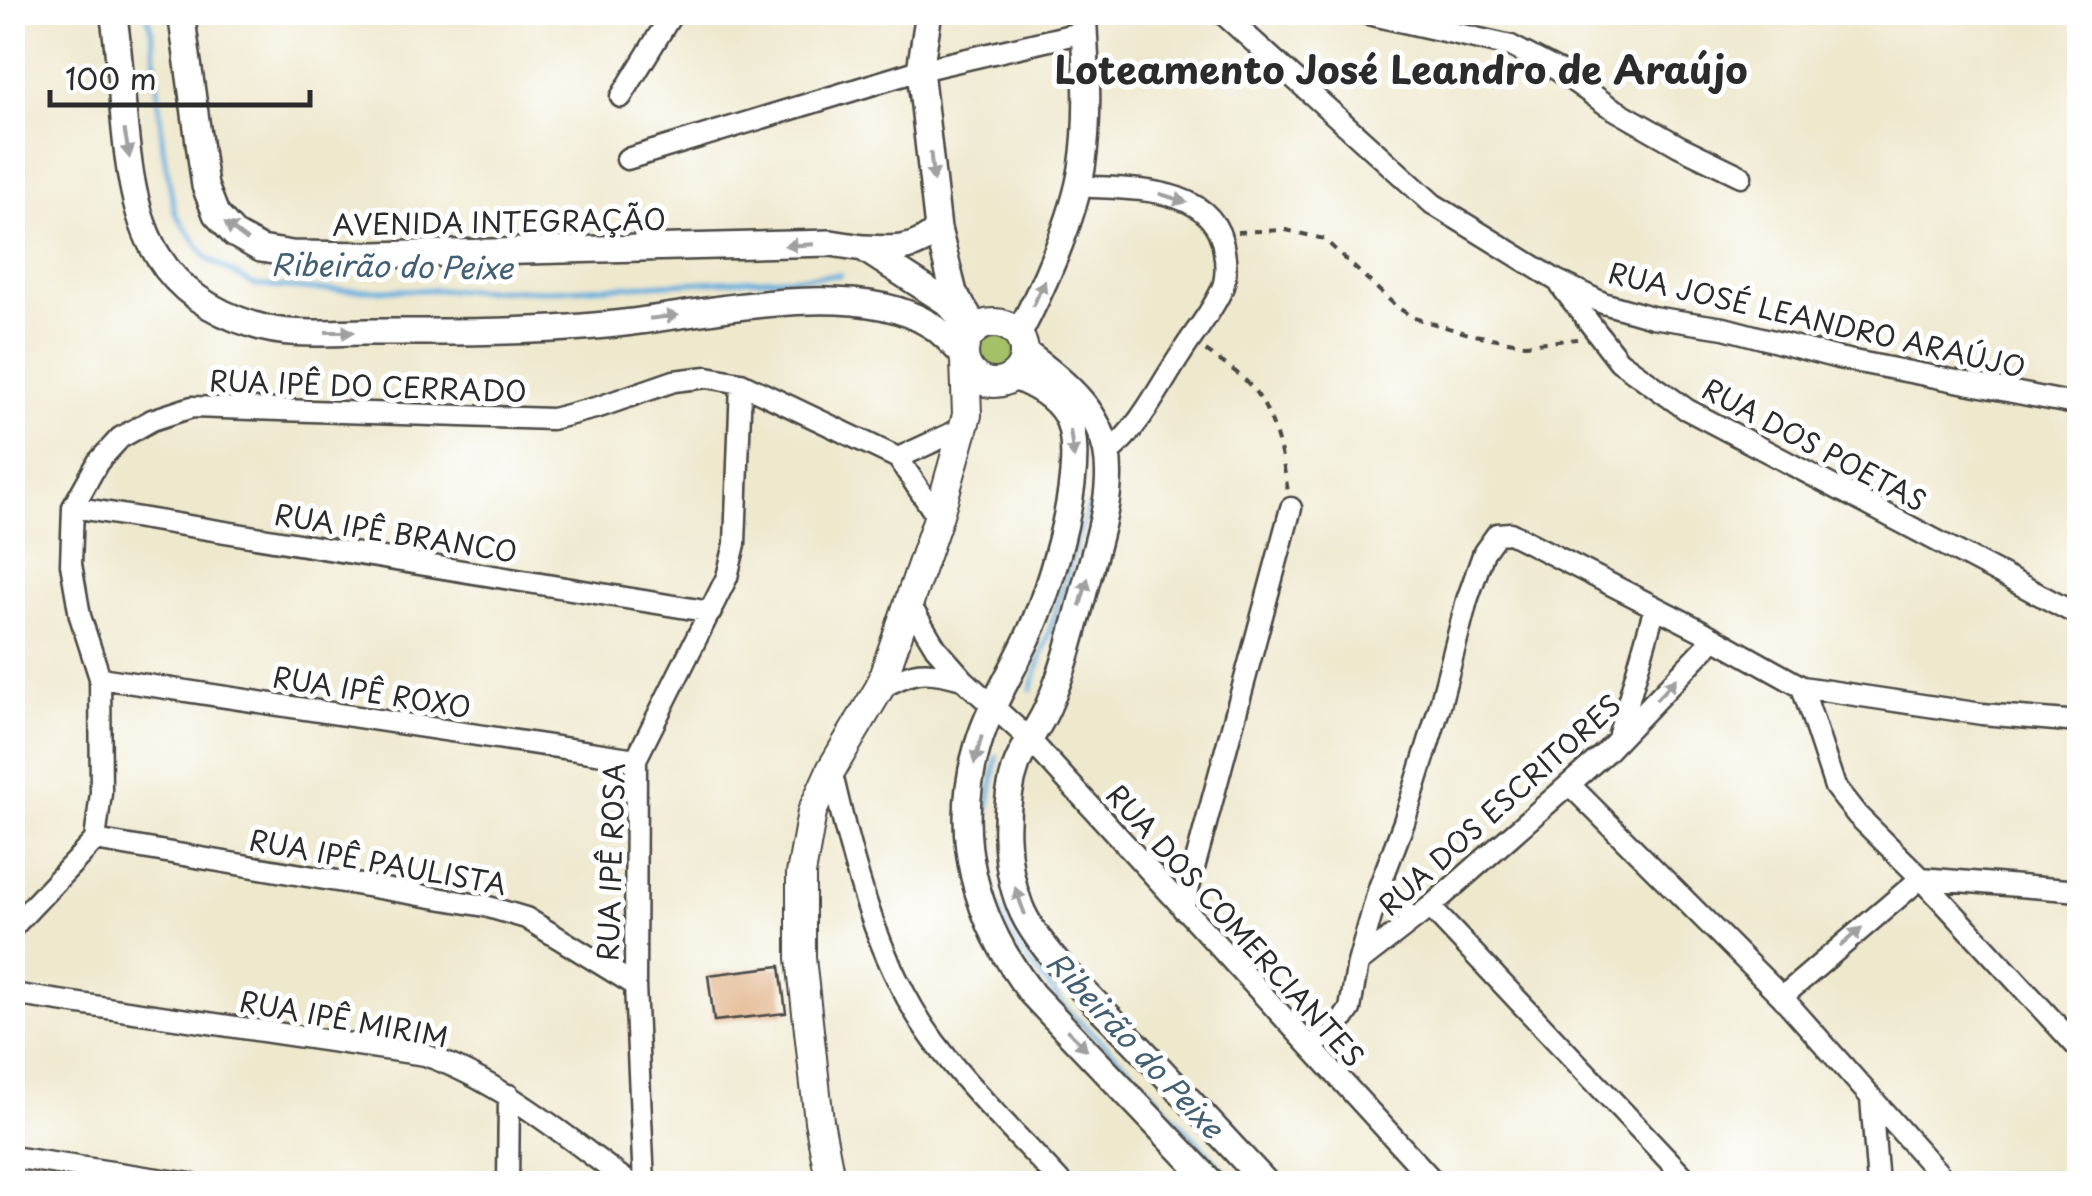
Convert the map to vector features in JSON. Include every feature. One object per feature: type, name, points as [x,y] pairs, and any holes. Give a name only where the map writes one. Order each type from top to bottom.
[{"type":"main road","points":[[970,343],[999,323],[1012,362]]},
{"type":"main road","points":[[970,343],[976,377],[1012,362]]},
{"type":"main road","points":[[831,1184],[819,1121],[801,958],[800,874],[812,812],[831,770],[879,689],[938,518],[965,422],[970,343]]},
{"type":"main road","points":[[965,422],[1012,362]]},
{"type":"street","points":[[112,12],[122,109],[139,211],[155,252],[172,278],[196,300],[256,326],[326,332],[552,329],[835,299],[905,313],[970,343]]},
{"type":"street","name":"AVENIDA INTEGRAÇÃO","points":[[181,12],[205,186],[216,214],[234,234],[261,249],[292,254],[374,256],[831,243],[863,248],[948,303],[970,343]]},
{"type":"street","points":[[621,97],[672,12]]},
{"type":"street","points":[[929,12],[920,70],[938,229],[970,343]]},
{"type":"street","name":"RUA JOSÉ LEANDRO ARAÚJO","points":[[1222,12],[1433,204],[1556,280],[1603,304],[1652,317],[1724,328],[1838,358],[2080,405]]},
{"type":"street","points":[[1359,12],[1511,46],[1559,71],[1636,122],[1741,176]]},
{"type":"street","points":[[627,159],[1083,22],[1086,127],[1082,171],[1012,362]]},
{"type":"street","points":[[1076,186],[1179,197],[1203,211],[1222,233],[1226,264],[1223,286],[1141,419],[1108,453]]},
{"type":"street","points":[[863,248],[912,248],[938,229]]},
{"type":"street","name":"RUA DOS POETAS","points":[[1556,280],[1619,360],[1686,409],[2080,616]]},
{"type":"street","points":[[1012,362],[1067,384],[1089,408],[1102,430],[1110,487],[1051,701],[1017,764],[1008,803],[1012,878],[1020,910],[1082,988],[1267,1184]]},
{"type":"street","points":[[1012,362],[1030,382],[1051,396],[1067,416],[1074,440],[1075,476],[1049,579],[1031,630],[978,744],[968,817],[971,869],[986,921],[1005,960],[1032,994],[1213,1184]]},
{"type":"street","name":"RUA IPÊ DO CERRADO","points":[[94,840],[102,792],[100,678],[80,616],[72,564],[73,507],[98,462],[120,438],[152,420],[192,407],[552,419],[674,382],[707,377],[741,383],[898,458]]},
{"type":"street","name":"RUA IPÊ ROSA","points":[[644,1184],[634,985],[636,759],[726,577],[735,544],[741,383]]},
{"type":"street","points":[[938,518],[898,458],[965,422]]},
{"type":"street","name":"RUA IPÊ BRANCO","points":[[73,507],[710,612]]},
{"type":"street","points":[[1183,910],[1291,508]]},
{"type":"street","points":[[1310,1045],[1333,1034],[1350,1009],[1379,888],[1433,728],[1467,600],[1484,552],[1497,534],[1510,533],[1802,687],[1982,714],[2080,722]]},
{"type":"street","name":"RUA DOS COMERCIANTES","points":[[910,605],[936,648],[964,680],[1030,740],[1436,1184]]},
{"type":"street","points":[[1616,740],[1655,607]]},
{"type":"street","name":"RUA DOS ESCRITORES","points":[[1358,963],[1422,913],[1570,784],[1715,638]]},
{"type":"street","points":[[879,689],[908,673],[934,671],[964,680]]},
{"type":"street","name":"RUA IPÊ ROXO","points":[[100,678],[636,759]]},
{"type":"street","points":[[1802,687],[1835,786],[1880,840],[2080,1050]]},
{"type":"street","points":[[831,770],[868,912],[899,981],[933,1039],[1062,1184]]},
{"type":"street","points":[[1570,784],[1782,997],[1948,1184]]},
{"type":"street","points":[[12,928],[94,840]]},
{"type":"street","name":"RUA IPÊ PAULISTA","points":[[94,840],[485,906],[526,918],[634,985]]},
{"type":"street","points":[[1782,997],[1920,878],[2080,891]]},
{"type":"street","points":[[1379,888],[1387,900],[1422,913],[1691,1184]]},
{"type":"street","name":"RUA IPÊ MIRIM","points":[[12,994],[425,1055],[460,1067],[509,1095],[632,1184]]},
{"type":"street","points":[[508,1184],[509,1095]]},
{"type":"street","points":[[1871,1099],[1878,1184]]},
{"type":"street","points":[[12,1157],[190,1184]]},
{"type":"path","points":[[1222,233],[1286,230],[1324,239],[1397,307],[1414,318],[1469,334],[1525,344],[1602,336]]},
{"type":"path","points":[[1190,340],[1244,379],[1258,396],[1273,426],[1291,508]]},
{"type":"green space","points":[[994,327],[1010,334],[1017,350],[1010,366],[994,373],[978,366],[971,350],[978,334]]},
{"type":"building","points":[[780,966],[786,1013],[714,1021],[708,975]]},
{"type":"waterway","name":"Ribeirão do Peixe","points":[[147,12],[175,213],[208,259],[254,285],[317,290],[553,290],[840,275]]},
{"type":"waterway","name":"Ribeirão do Peixe","points":[[1031,690],[1088,507]]},
{"type":"waterway","name":"Ribeirão do Peixe","points":[[997,757],[981,849],[995,897],[1016,946],[1071,1014],[1131,1069],[1236,1184]]},
{"type":"district","name":"Loteamento José Leandro de Araújo","points":[[1401,68]]}]
